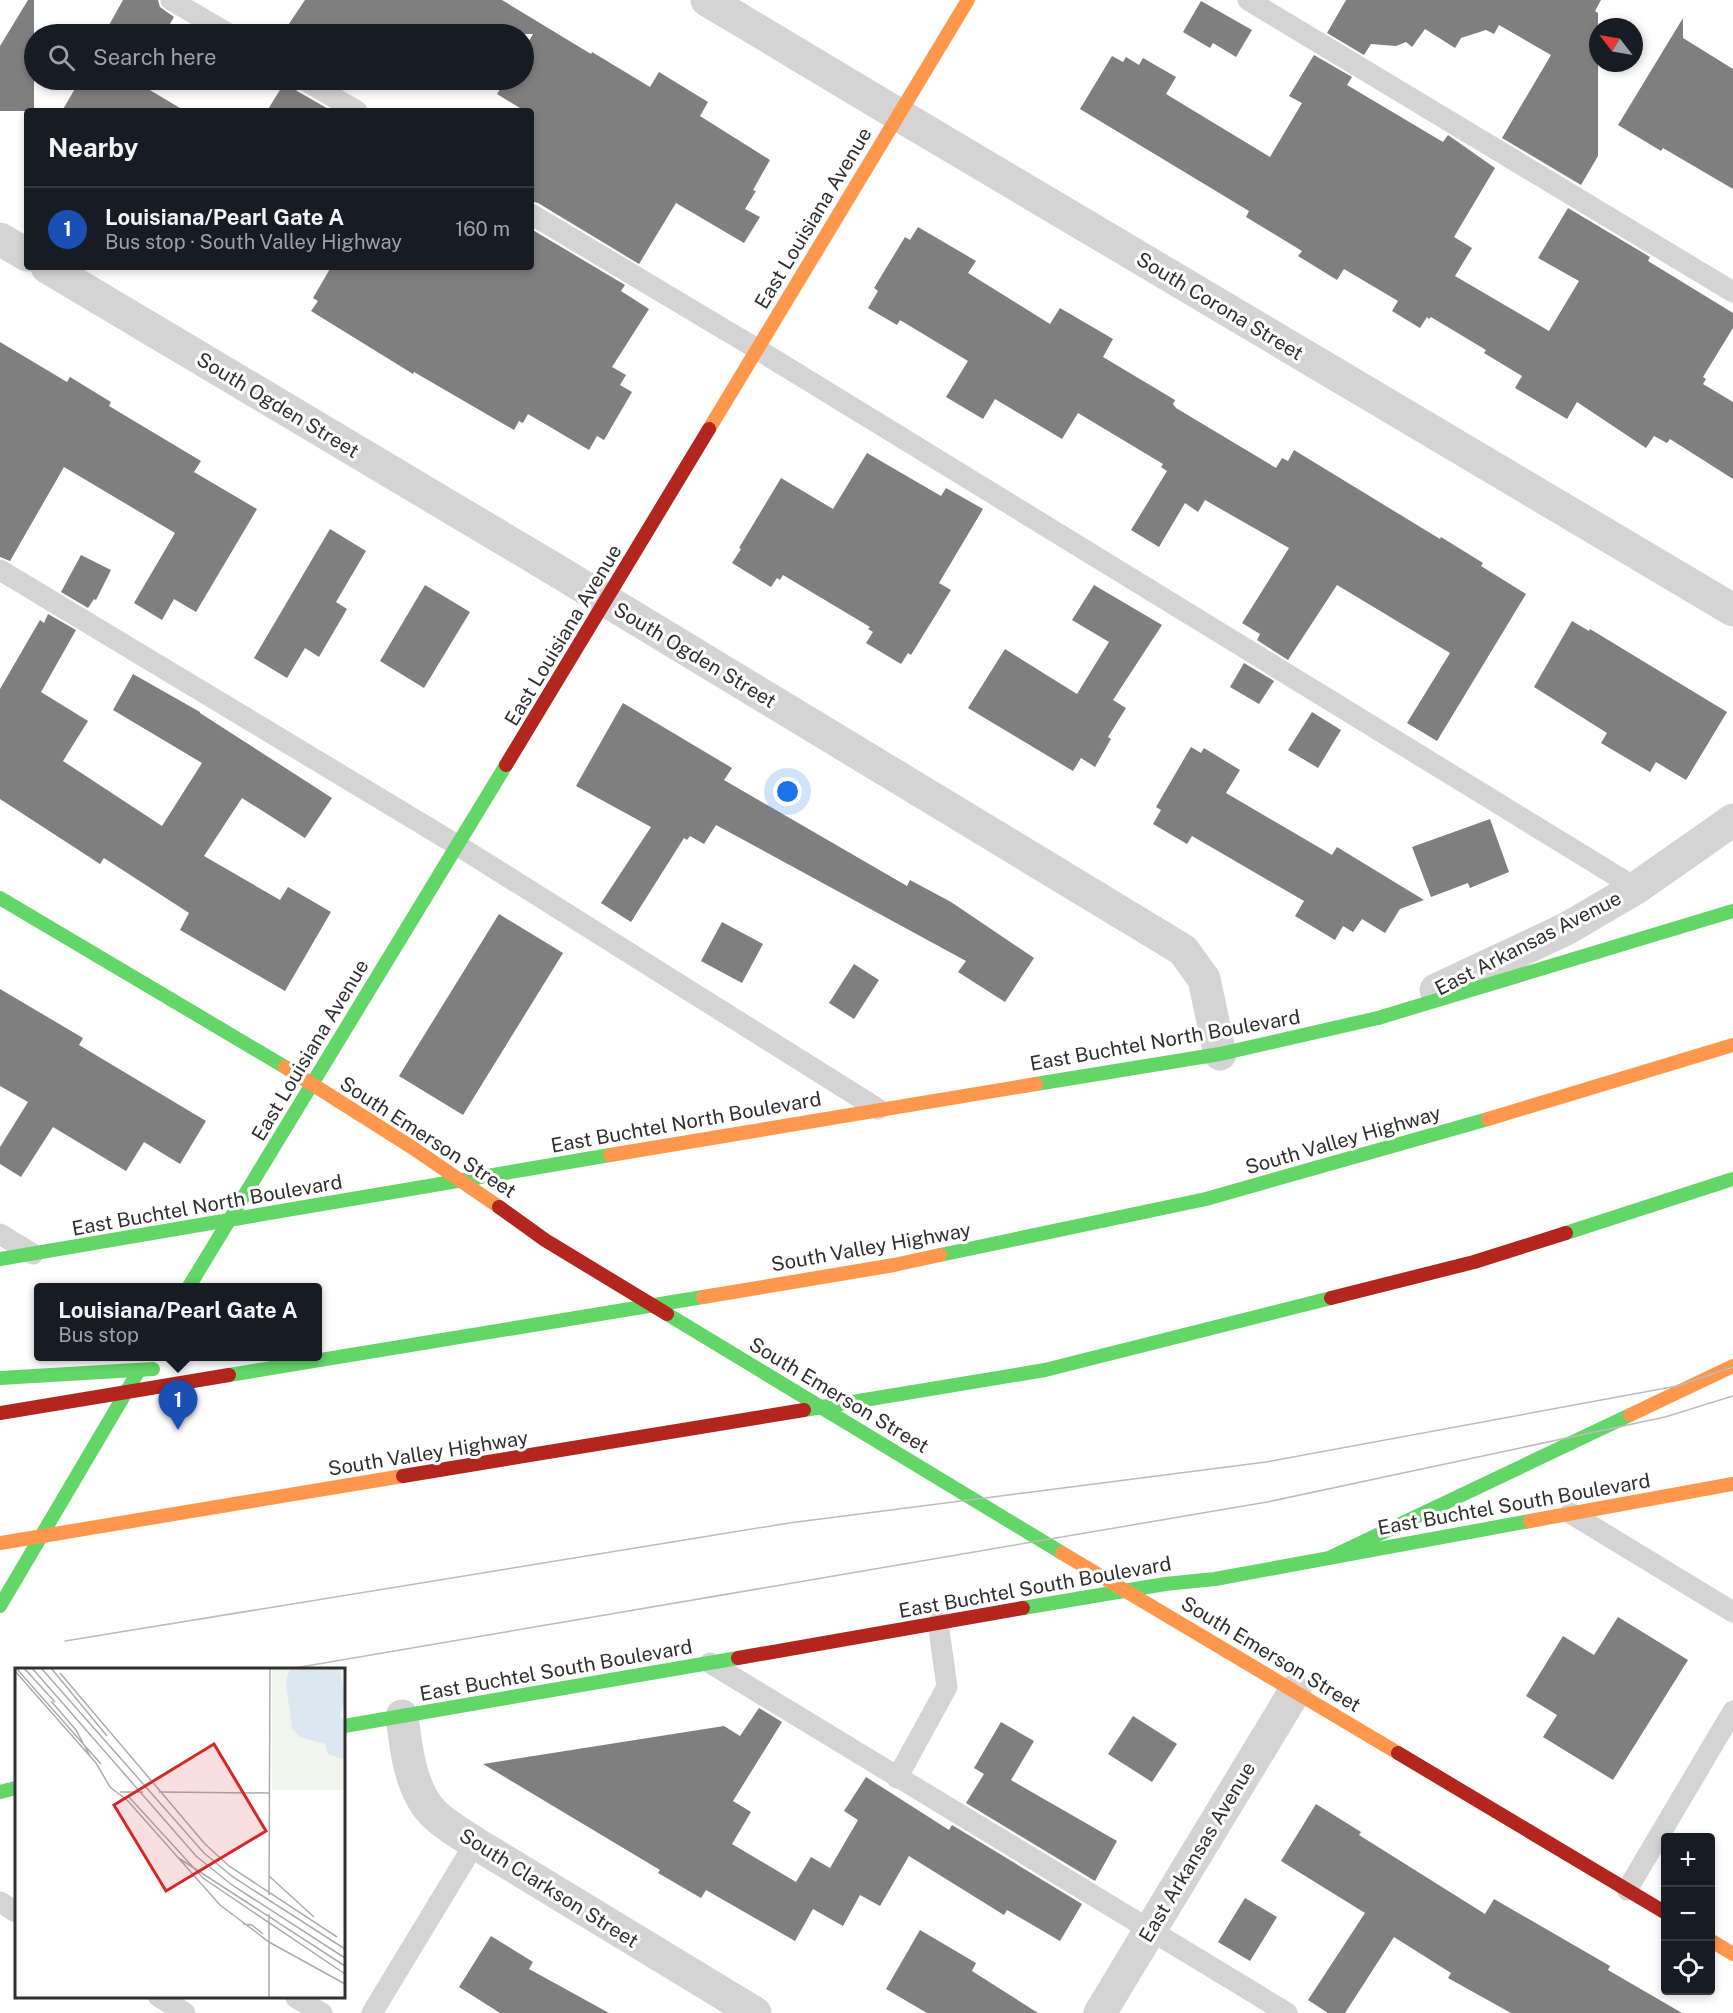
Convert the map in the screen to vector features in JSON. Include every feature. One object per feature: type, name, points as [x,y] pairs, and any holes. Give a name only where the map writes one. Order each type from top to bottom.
[{"type":"main road","name":"East Louisiana Avenue","points":[[190,1283],[606,601],[968,0]]},
{"type":"main road","name":"South Emerson Street","points":[[0,898],[311,1084],[464,1181],[545,1240],[1661,1911]]},
{"type":"main road","name":"East Buchtel North Boulevard","points":[[0,1259],[878,1109],[1220,1054],[1378,1018],[1733,911]]},
{"type":"main road","name":"South Valley Highway","points":[[322,1360],[894,1265],[1206,1199],[1504,1115],[1733,1045]]},
{"type":"main road","name":"South Valley Highway","points":[[0,1543],[1046,1370],[1474,1263],[1733,1179]]},
{"type":"main road","points":[[322,1355],[387,1349]]},
{"type":"main road","points":[[0,1606],[144,1361]]},
{"type":"main road","points":[[204,1365],[247,1361]]},
{"type":"main road","name":"South Valley Highway","points":[[0,1413],[314,1361]]},
{"type":"main road","points":[[1331,1557],[1733,1366]]},
{"type":"main road","points":[[0,1378],[170,1368]]},
{"type":"main road","name":"East Buchtel South Boulevard","points":[[345,1726],[1126,1590],[1215,1579],[1733,1484]]},
{"type":"main road","points":[[0,1792],[15,1788]]},
{"type":"main road","points":[[1712,1941],[1733,1954]]},
{"type":"street","name":"South Corona Street","points":[[708,0],[899,116],[1733,610]]},
{"type":"street","points":[[0,239],[24,253]]},
{"type":"street","name":"South Ogden Street","points":[[52,270],[1183,950],[1204,979],[1220,1054]]},
{"type":"street","name":"East Arkansas Avenue","points":[[1378,1018],[1566,928],[1636,888],[1733,820]]},
{"type":"street","name":"East Arkansas Avenue","points":[[1100,2013],[1294,1691]]},
{"type":"street","name":"South Clarkson Street","points":[[402,1716],[411,1768],[418,1791],[432,1813],[454,1830],[755,2013]]},
{"type":"lane","points":[[171,0],[212,24]]},
{"type":"lane","points":[[1248,0],[1733,292]]},
{"type":"lane","points":[[321,90],[352,108]]},
{"type":"lane","points":[[534,216],[757,349],[1636,888]]},
{"type":"lane","points":[[0,570],[457,845],[878,1109]]},
{"type":"lane","points":[[0,1234],[33,1254]]},
{"type":"lane","points":[[1570,1513],[1733,1612]]},
{"type":"lane","points":[[897,1778],[947,1687],[938,1623]]},
{"type":"lane","points":[[710,1663],[1287,2013]]},
{"type":"lane","points":[[1627,1890],[1733,1711]]},
{"type":"lane","points":[[372,2013],[475,1843]]},
{"type":"lane","points":[[0,1902],[15,1911]]},
{"type":"lane","points":[[161,1998],[185,2013]]},
{"type":"lane","points":[[296,1998],[322,2013]]},
{"type":"building","points":[[28,0],[34,0],[34,24],[24,24],[24,90],[34,90],[34,108],[24,108],[24,111],[0,111],[0,46]]},
{"type":"building","points":[[123,0],[158,0],[160,7],[174,17],[170,24],[110,24]]},
{"type":"building","points":[[305,0],[502,0],[650,87],[659,72],[708,102],[700,116],[770,160],[745,209],[760,217],[744,243],[676,203],[639,264],[534,202],[534,108],[520,108],[497,94],[500,90],[534,90],[534,24],[289,24]]},
{"type":"building","points":[[1346,0],[1601,0],[1595,11],[1598,13],[1598,18],[1589,18],[1589,72],[1598,72],[1598,156],[1581,185],[1502,138],[1551,55],[1499,25],[1494,34],[1486,30],[1461,38],[1455,48],[1425,29],[1412,47],[1406,42],[1396,46],[1371,44],[1364,55],[1327,33]]},
{"type":"building","points":[[1201,1],[1252,30],[1236,57],[1213,43],[1210,48],[1183,32]]},
{"type":"building","points":[[1683,18],[1683,38],[1733,69],[1733,189],[1663,148],[1661,151],[1618,125]]},
{"type":"building","points":[[1314,55],[1352,77],[1347,85],[1443,142],[1448,135],[1495,168],[1454,237],[1472,248],[1455,276],[1549,331],[1579,281],[1538,258],[1568,208],[1650,257],[1648,261],[1733,313],[1733,328],[1703,377],[1706,379],[1703,384],[1733,402],[1733,479],[1670,439],[1667,443],[1654,436],[1646,448],[1577,402],[1567,419],[1515,388],[1522,376],[1484,353],[1486,350],[1431,317],[1429,319],[1427,317],[1420,328],[1392,311],[1398,301],[1344,269],[1337,280],[1298,256],[1302,251],[1246,217],[1249,211],[1080,109],[1112,56],[1123,62],[1126,57],[1139,65],[1143,58],[1176,77],[1166,94],[1270,157],[1302,103],[1289,96]]},
{"type":"building","points":[[74,90],[150,90],[180,108],[64,108]]},
{"type":"building","points":[[280,90],[296,90],[327,108],[269,108]]},
{"type":"building","points":[[918,227],[976,261],[968,273],[1050,324],[1060,308],[1113,339],[1103,357],[1175,400],[1173,404],[1176,408],[1276,468],[1282,458],[1288,461],[1294,450],[1483,563],[1481,566],[1526,594],[1437,741],[1407,723],[1450,653],[1337,585],[1288,660],[1257,640],[1260,634],[1242,623],[1289,548],[1205,500],[1198,512],[1185,503],[1159,547],[1131,530],[1167,471],[1161,467],[1163,464],[1078,413],[1062,439],[995,399],[983,419],[946,397],[968,361],[900,320],[897,325],[868,308],[878,291],[874,288],[905,237],[910,240]]},
{"type":"building","points":[[534,231],[625,285],[621,291],[649,309],[612,367],[626,375],[620,385],[632,392],[604,440],[597,436],[589,450],[528,414],[523,423],[519,421],[514,430],[414,372],[413,374],[311,311],[318,301],[313,298],[329,270],[534,270]]},
{"type":"building","points":[[0,342],[67,382],[70,377],[111,402],[109,406],[201,461],[194,472],[257,509],[196,612],[174,599],[162,620],[134,603],[175,533],[64,467],[10,561],[0,557]]},
{"type":"building","points":[[867,453],[941,496],[946,488],[983,509],[939,583],[951,590],[911,655],[908,653],[901,664],[866,643],[873,632],[868,629],[870,627],[783,575],[780,580],[777,578],[771,587],[732,563],[781,478],[833,509]]},
{"type":"building","points":[[330,529],[366,551],[336,602],[347,609],[319,657],[305,648],[287,678],[254,658]]},
{"type":"building","points":[[81,555],[111,570],[96,600],[94,599],[88,608],[61,592]]},
{"type":"building","points":[[425,585],[470,612],[424,688],[380,661]]},
{"type":"building","points":[[1094,585],[1162,625],[1113,700],[1126,708],[1108,737],[1111,739],[1095,767],[1081,758],[1073,771],[968,708],[1005,649],[1077,694],[1109,642],[1072,620]]},
{"type":"building","points":[[48,614],[76,630],[41,692],[88,721],[63,761],[162,826],[202,763],[113,710],[133,674],[200,712],[332,798],[305,838],[242,798],[204,856],[280,900],[288,887],[331,912],[285,991],[180,930],[189,913],[104,858],[100,864],[0,799],[0,689],[40,620],[44,623]]},
{"type":"building","points":[[1572,621],[1589,631],[1590,629],[1727,712],[1686,780],[1656,762],[1650,772],[1601,743],[1607,733],[1534,687]]},
{"type":"building","points":[[1244,663],[1274,681],[1259,704],[1230,687]]},
{"type":"building","points":[[623,703],[732,768],[724,780],[907,886],[910,880],[951,902],[1034,958],[1005,1002],[958,972],[966,961],[716,825],[704,844],[690,836],[687,840],[684,838],[631,922],[601,903],[651,827],[576,786]]},
{"type":"building","points":[[1312,712],[1341,730],[1318,768],[1288,750]]},
{"type":"building","points":[[1191,747],[1201,753],[1204,748],[1240,770],[1226,793],[1332,855],[1337,847],[1424,900],[1400,909],[1385,933],[1362,919],[1353,932],[1343,926],[1335,940],[1295,916],[1304,901],[1192,836],[1187,844],[1153,824],[1161,810],[1156,807]]},
{"type":"building","points":[[1490,819],[1509,872],[1470,888],[1468,883],[1431,897],[1412,847]]},
{"type":"building","points":[[499,914],[563,953],[463,1115],[399,1076]]},
{"type":"building","points":[[722,922],[763,944],[742,983],[701,961]]},
{"type":"building","points":[[854,964],[879,980],[854,1019],[829,1003]]},
{"type":"building","points":[[0,989],[83,1038],[79,1045],[206,1121],[180,1164],[144,1142],[126,1171],[53,1127],[21,1177],[0,1164],[0,1147],[28,1102],[0,1086]]},
{"type":"building","points":[[1618,1617],[1688,1660],[1613,1780],[1543,1737],[1557,1715],[1526,1696],[1563,1636],[1594,1655]]},
{"type":"building","points":[[759,1708],[782,1722],[733,1801],[751,1812],[732,1844],[796,1882],[811,1857],[830,1868],[858,1820],[844,1811],[866,1777],[949,1830],[952,1825],[1082,1904],[1060,1941],[1007,1910],[1004,1915],[909,1856],[880,1906],[860,1895],[843,1926],[813,1909],[795,1941],[706,1890],[701,1898],[658,1873],[660,1870],[483,1764],[724,1726],[740,1736]]},
{"type":"building","points":[[1133,1716],[1177,1744],[1152,1782],[1108,1754]]},
{"type":"building","points":[[1001,1722],[1034,1741],[1011,1780],[1117,1841],[1095,1881],[966,1803],[984,1774],[974,1768]]},
{"type":"building","points":[[1316,1804],[1361,1832],[1359,1835],[1485,1914],[1494,1899],[1610,1966],[1608,1970],[1682,2013],[1511,2013],[1448,1978],[1451,1973],[1394,1937],[1345,2013],[1328,2013],[1308,2000],[1365,1913],[1281,1861]]},
{"type":"building","points":[[1245,1898],[1277,1917],[1250,1961],[1218,1942]]},
{"type":"building","points":[[920,1930],[976,1963],[972,1971],[1038,2013],[927,2013],[886,1989]]},
{"type":"building","points":[[491,1936],[533,1962],[529,1969],[609,2013],[500,2013],[459,1987]]},
{"type":"tram line","points":[[65,1641],[789,1523],[1266,1462],[1677,1386],[1733,1367]]},
{"type":"tram line","points":[[295,1668],[1267,1502],[1665,1417],[1733,1396]]},
{"type":"traffic: fast","points":[[191,1283],[506,765]]},
{"type":"traffic: fast","points":[[0,898],[285,1067]]},
{"type":"traffic: fast","points":[[1378,1018],[1733,911]]},
{"type":"traffic: fast","points":[[1036,1084],[1220,1054],[1378,1018]]},
{"type":"traffic: fast","points":[[940,1255],[1206,1199],[1488,1119]]},
{"type":"traffic: fast","points":[[0,1259],[610,1155]]},
{"type":"traffic: fast","points":[[1566,1233],[1733,1179]]},
{"type":"traffic: fast","points":[[322,1360],[703,1297]]},
{"type":"traffic: fast","points":[[804,1410],[1045,1370],[1331,1298]]},
{"type":"traffic: fast","points":[[667,1314],[1062,1553]]},
{"type":"traffic: fast","points":[[229,1375],[314,1361]]},
{"type":"traffic: fast","points":[[0,1378],[153,1369]]},
{"type":"traffic: fast","points":[[0,1606],[138,1372]]},
{"type":"traffic: fast","points":[[1331,1557],[1630,1415]]},
{"type":"traffic: fast","points":[[1023,1608],[1165,1584],[1215,1579],[1530,1521]]},
{"type":"traffic: fast","points":[[345,1726],[738,1658]]},
{"type":"traffic: fast","points":[[0,1792],[15,1788]]},
{"type":"traffic: slow","points":[[709,429],[968,0]]},
{"type":"traffic: slow","points":[[1488,1119],[1733,1045]]},
{"type":"traffic: slow","points":[[285,1067],[413,1148],[499,1207]]},
{"type":"traffic: slow","points":[[610,1155],[1036,1084]]},
{"type":"traffic: slow","points":[[703,1297],[894,1265],[940,1255]]},
{"type":"traffic: slow","points":[[1630,1415],[1733,1366]]},
{"type":"traffic: slow","points":[[0,1543],[403,1476]]},
{"type":"traffic: slow","points":[[1530,1521],[1733,1484]]},
{"type":"traffic: slow","points":[[1062,1553],[1398,1753]]},
{"type":"traffic: slow","points":[[1712,1941],[1733,1954]]},
{"type":"traffic: jam","points":[[506,765],[709,429]]},
{"type":"traffic: jam","points":[[499,1207],[545,1240],[667,1314]]},
{"type":"traffic: jam","points":[[1331,1298],[1474,1262],[1566,1233]]},
{"type":"traffic: jam","points":[[0,1413],[229,1375]]},
{"type":"traffic: jam","points":[[403,1476],[804,1410]]},
{"type":"traffic: jam","points":[[738,1658],[1023,1608]]},
{"type":"traffic: jam","points":[[1398,1753],[1661,1910]]},
{"type":"place","name":"Louisiana/Pearl Gate A","points":[[178,1430]]}]
